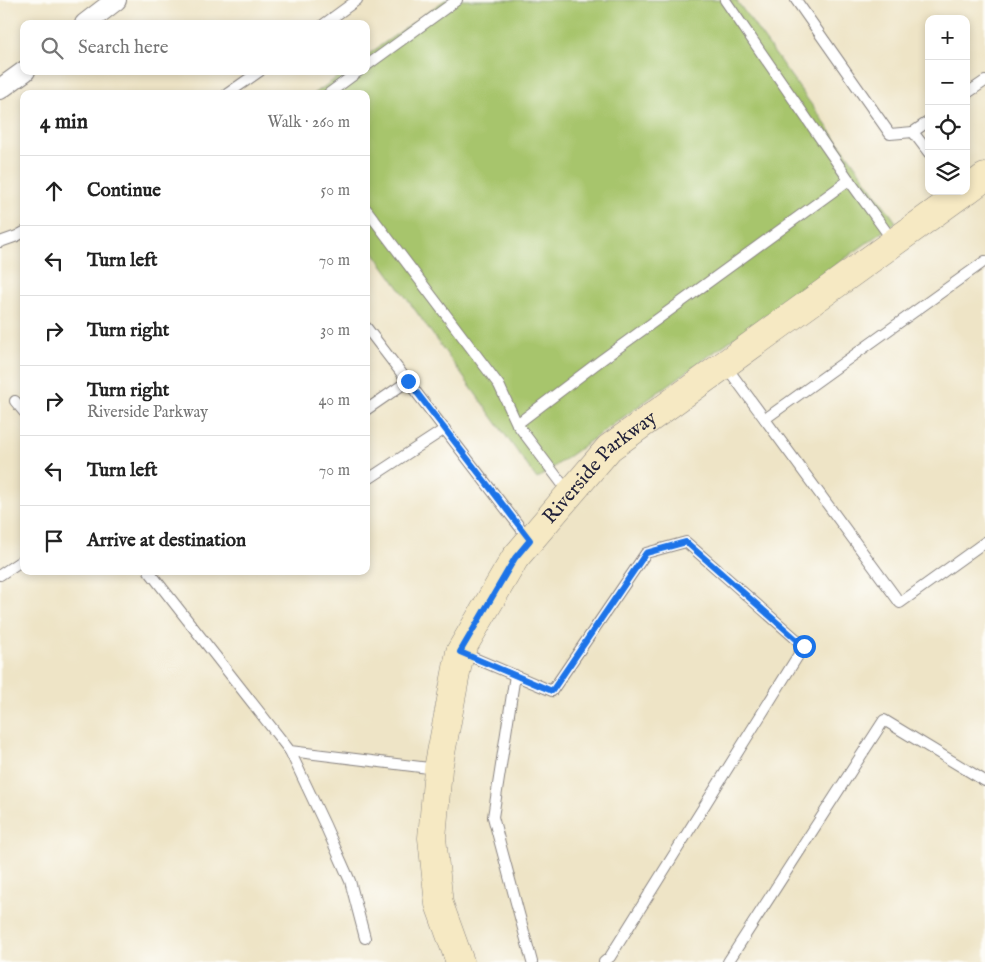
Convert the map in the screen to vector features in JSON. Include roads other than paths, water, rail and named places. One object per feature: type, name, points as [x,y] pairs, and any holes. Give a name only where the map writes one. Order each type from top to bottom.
[{"type":"street","points":[[90,20],[116,0]]},
{"type":"street","points":[[0,89],[20,75]]},
{"type":"street","name":"Riverside Parkway","points":[[970,187],[985,177]]},
{"type":"street","name":"Riverside Parkway","points":[[460,962],[439,904],[432,838],[438,769],[460,652],[515,558],[609,448],[895,243],[958,195]]},
{"type":"lane","points":[[330,20],[357,0]]},
{"type":"lane","points":[[370,63],[457,0]]},
{"type":"lane","points":[[725,0],[849,180],[895,243]]},
{"type":"lane","points":[[796,0],[890,134],[913,132],[925,124]]},
{"type":"lane","points":[[233,90],[254,75]]},
{"type":"lane","points":[[333,90],[354,75]]},
{"type":"lane","points":[[970,91],[985,81]]},
{"type":"lane","points":[[913,132],[926,150]]},
{"type":"lane","points":[[517,424],[600,361],[849,180]]},
{"type":"lane","points":[[370,214],[499,386],[517,424],[570,494]]},
{"type":"lane","points":[[0,242],[20,234]]},
{"type":"lane","points":[[765,419],[985,261]]},
{"type":"lane","points":[[370,339],[408,381],[530,540]]},
{"type":"lane","points":[[725,365],[900,602],[985,542]]},
{"type":"lane","points":[[370,407],[408,381]]},
{"type":"lane","points":[[15,401],[20,407]]},
{"type":"lane","points":[[370,478],[445,429]]},
{"type":"lane","points":[[460,652],[552,691],[646,553],[686,542],[804,646],[610,957],[604,962]]},
{"type":"lane","points":[[0,575],[20,562]]},
{"type":"lane","points":[[152,575],[290,751],[350,881],[365,938]]},
{"type":"lane","points":[[515,675],[493,816],[532,962]]},
{"type":"lane","points":[[728,962],[884,720],[985,782]]},
{"type":"lane","points":[[290,751],[438,769]]}]
